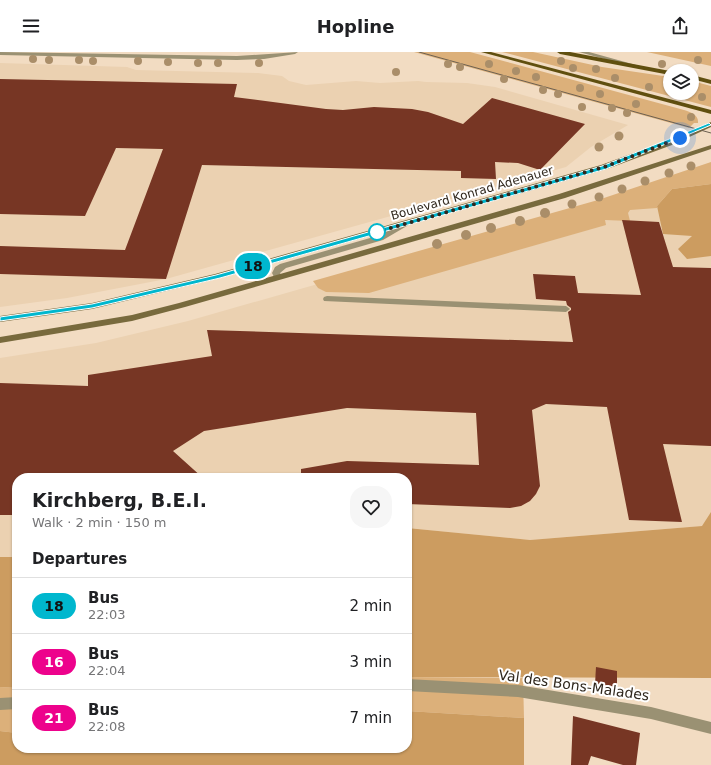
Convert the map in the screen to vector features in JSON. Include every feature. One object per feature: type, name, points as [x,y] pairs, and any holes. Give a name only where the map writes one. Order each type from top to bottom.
[{"type":"main road","points":[[484,52],[711,112]]},
{"type":"main road","points":[[560,52],[663,71]]},
{"type":"main road","points":[[699,79],[711,82]]},
{"type":"main road","name":"Boulevard Konrad Adenauer","points":[[0,319],[92,306],[217,276],[604,167],[711,124]]},
{"type":"main road","points":[[0,340],[132,318],[222,294],[442,232],[562,196],[711,147]]},
{"type":"street","points":[[0,53],[237,58],[264,57],[296,52]]},
{"type":"street","points":[[582,52],[633,65]]},
{"type":"street","points":[[278,277],[276,273],[278,269],[283,266],[380,238],[408,223]]},
{"type":"street","points":[[327,299],[566,309]]},
{"type":"street","name":"Val des Bons-Malades","points":[[412,685],[518,691],[651,713],[711,728]]},
{"type":"street","points":[[0,704],[12,703]]},
{"type":"shaded area","points":[[414,52],[470,52],[687,111],[696,116],[698,123],[694,123],[689,128]]},
{"type":"shaded area","points":[[502,52],[533,52],[602,67],[663,76],[663,94]]},
{"type":"shaded area","points":[[647,52],[711,52],[711,66]]},
{"type":"shaded area","points":[[0,63],[127,67],[136,70],[258,73],[282,76],[289,81],[306,85],[356,81],[380,83],[418,81],[467,83],[495,87],[628,125],[591,147],[566,167],[166,279],[67,298],[0,307]]},
{"type":"shaded area","points":[[699,83],[711,86],[711,107],[684,100],[699,100]]},
{"type":"shaded area","points":[[711,162],[711,184],[672,189],[657,206],[657,208],[630,210],[628,213],[630,221],[605,220],[606,225],[369,293],[326,292],[318,288],[313,281],[598,200]]},
{"type":"shaded area","points":[[711,184],[711,256],[687,259],[678,249],[692,236],[663,234],[657,206],[672,189]]},
{"type":"shaded area","points":[[711,190],[711,527],[702,526],[530,540],[412,528],[412,473],[12,473],[12,557],[0,557],[0,358],[96,343],[188,321],[587,207],[657,206]]},
{"type":"shaded area","points":[[711,512],[711,678],[412,677],[412,528],[530,540],[702,526]]},
{"type":"shaded area","points":[[0,557],[12,557],[12,688],[0,687]]},
{"type":"shaded area","points":[[412,677],[523,678],[524,718],[412,711]]},
{"type":"shaded area","points":[[0,687],[12,688],[12,732],[0,731]]},
{"type":"shaded area","points":[[412,711],[524,718],[524,765],[0,765],[0,731],[12,732],[12,753],[412,753]]},
{"type":"building","points":[[0,79],[237,84],[234,97],[326,109],[343,110],[374,107],[412,109],[428,112],[463,124],[492,98],[585,124],[540,170],[518,163],[495,162],[496,179],[461,178],[461,171],[202,165],[166,279],[0,274],[0,246],[125,250],[163,149],[116,148],[85,216],[0,214]]},
{"type":"building","points":[[622,220],[659,222],[673,267],[711,268],[711,446],[663,444],[682,522],[629,520],[607,407],[546,404],[532,410],[540,486],[530,501],[521,506],[510,508],[412,504],[412,473],[301,473],[301,469],[347,461],[479,465],[476,413],[347,408],[204,431],[173,451],[197,473],[12,473],[12,515],[0,515],[0,383],[88,386],[88,375],[212,356],[207,330],[573,342],[568,312],[571,308],[567,305],[566,301],[536,299],[533,274],[575,276],[578,293],[641,295]]},
{"type":"building","points":[[596,667],[617,671],[617,687],[595,684]]},
{"type":"building","points":[[573,716],[640,733],[636,765],[623,765],[591,756],[588,765],[571,765]]},
{"type":"tram line","points":[[419,52],[711,133]]},
{"type":"bus line","name":"18","points":[[0,319],[92,306],[217,276],[604,167],[711,125]]},
{"type":"route","points":[[377,232],[604,167],[680,138]]}]
